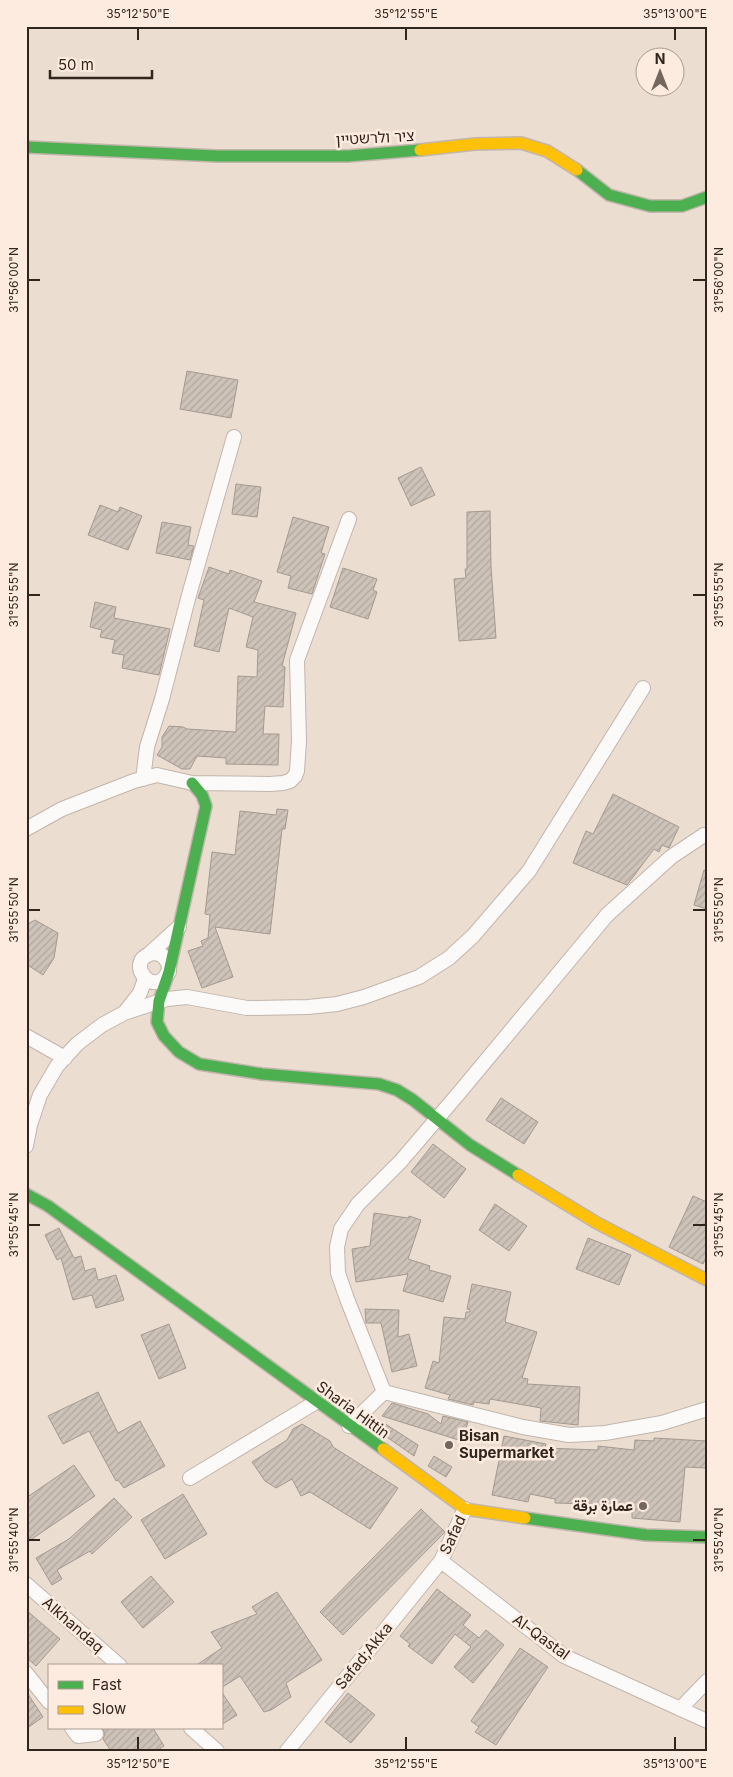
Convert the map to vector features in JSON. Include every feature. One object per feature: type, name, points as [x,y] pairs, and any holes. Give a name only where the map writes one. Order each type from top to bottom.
[{"type":"street","name":"ציר ולרשטיין","points":[[26,147],[217,156],[339,156],[475,144],[521,143],[547,151],[578,170],[609,195],[650,206],[682,206],[707,197]]},
{"type":"street","points":[[143,779],[147,747],[234,437]]},
{"type":"street","points":[[26,830],[62,810],[134,781],[157,776],[192,783],[235,784],[283,783],[290,781],[296,776],[299,741],[297,660],[349,519]]},
{"type":"street","points":[[148,955],[157,953],[162,955],[168,962],[172,984],[177,992],[187,997],[247,1008],[308,1007],[337,1004],[364,997],[419,977],[449,958],[473,936],[529,870],[643,688]]},
{"type":"street","points":[[192,783],[202,794],[206,806]]},
{"type":"street","points":[[235,784],[211,794],[206,806],[169,972],[158,1001],[157,1022],[164,1036],[179,1052],[198,1064],[217,1068],[262,1074],[379,1084],[397,1090],[470,1144],[597,1223],[707,1280]]},
{"type":"street","points":[[384,1392],[346,1299],[338,1273],[337,1247],[341,1229],[358,1204],[401,1161],[607,915],[671,857],[704,835]]},
{"type":"street","points":[[158,1001],[149,991],[142,975],[141,962],[180,926]]},
{"type":"street","points":[[145,979],[159,982],[169,972]]},
{"type":"street","points":[[124,1013],[140,994],[145,979]]},
{"type":"street","points":[[26,1146],[40,1095],[57,1066],[78,1044],[96,1030],[124,1013],[158,1001],[187,997]]},
{"type":"street","points":[[26,1036],[65,1058]]},
{"type":"street","name":"Sharia Hittin","points":[[26,1194],[48,1206],[465,1509],[646,1535],[707,1537]]},
{"type":"street","points":[[384,1392],[523,1427],[569,1435],[605,1433],[662,1423],[707,1410]]},
{"type":"street","points":[[349,1426],[384,1392]]},
{"type":"street","points":[[190,1478],[316,1402]]},
{"type":"street","name":"Safad","points":[[441,1561],[465,1509]]},
{"type":"street","name":"Al-Qastal","points":[[441,1561],[564,1656],[707,1721]]},
{"type":"street","name":"Safad;Akka","points":[[287,1751],[441,1561]]},
{"type":"street","name":"Alkhandaq","points":[[26,1584],[118,1664]]},
{"type":"street","points":[[26,1673],[48,1701]]},
{"type":"street","points":[[680,1709],[707,1681]]},
{"type":"street","points":[[74,1730],[78,1736],[96,1734]]},
{"type":"street","points":[[193,1730],[217,1751]]},
{"type":"building","points":[[187,371],[238,380],[231,418],[180,409]]},
{"type":"building","points":[[421,467],[435,495],[411,506],[398,478]]},
{"type":"building","points":[[236,484],[261,487],[257,517],[232,514]]},
{"type":"building","points":[[100,505],[118,512],[120,507],[142,516],[128,550],[88,535]]},
{"type":"building","points":[[490,511],[491,566],[496,638],[459,641],[454,579],[466,578],[467,512]]},
{"type":"building","points":[[293,517],[329,527],[321,553],[325,554],[312,594],[288,588],[291,576],[277,572]]},
{"type":"building","points":[[162,522],[191,527],[188,545],[194,546],[190,560],[156,553]]},
{"type":"building","points":[[209,567],[229,574],[230,570],[262,581],[254,602],[296,613],[282,666],[285,667],[283,707],[265,706],[263,734],[279,734],[278,765],[226,764],[226,758],[197,756],[190,769],[182,769],[157,755],[162,747],[162,737],[169,726],[236,732],[238,676],[257,677],[258,650],[246,647],[253,617],[229,608],[219,652],[194,646],[204,600],[198,598]]},
{"type":"building","points":[[343,568],[377,579],[373,590],[377,592],[368,619],[330,607]]},
{"type":"building","points":[[95,602],[116,607],[114,618],[170,629],[159,675],[122,668],[124,655],[112,653],[115,640],[100,637],[102,630],[90,627]]},
{"type":"building","points":[[613,794],[679,827],[669,848],[662,845],[659,852],[654,849],[627,885],[573,863],[586,831],[593,834]]},
{"type":"building","points":[[277,809],[288,810],[285,829],[282,829],[270,934],[215,927],[233,977],[202,988],[188,951],[203,946],[201,941],[208,938],[210,915],[205,914],[212,852],[235,855],[240,811],[276,815]]},
{"type":"building","points":[[704,870],[707,871],[707,909],[694,905]]},
{"type":"building","points":[[35,920],[58,933],[54,958],[43,975],[26,964],[26,925]]},
{"type":"building","points":[[501,1098],[538,1122],[524,1144],[486,1120]]},
{"type":"building","points":[[433,1144],[466,1169],[444,1198],[411,1172]]},
{"type":"building","points":[[693,1196],[707,1202],[707,1256],[703,1264],[669,1247]]},
{"type":"building","points":[[495,1204],[527,1226],[509,1251],[479,1230]]},
{"type":"building","points":[[374,1213],[408,1218],[409,1216],[421,1220],[408,1259],[430,1266],[429,1270],[451,1276],[443,1302],[403,1291],[408,1274],[356,1282],[352,1249],[370,1246]]},
{"type":"building","points":[[59,1228],[74,1258],[81,1256],[85,1271],[95,1268],[98,1280],[116,1275],[124,1300],[96,1308],[92,1295],[73,1300],[61,1258],[57,1260],[45,1235]]},
{"type":"building","points":[[588,1238],[631,1255],[619,1285],[576,1269]]},
{"type":"building","points":[[472,1284],[511,1292],[505,1322],[537,1332],[522,1378],[528,1379],[527,1384],[580,1387],[578,1425],[540,1421],[541,1408],[490,1399],[489,1404],[474,1402],[473,1405],[448,1399],[450,1395],[425,1388],[433,1361],[439,1363],[444,1317],[465,1319],[466,1312],[470,1312],[467,1309]]},
{"type":"building","points":[[365,1309],[399,1310],[398,1337],[409,1334],[417,1366],[392,1372],[381,1323],[366,1323]]},
{"type":"building","points":[[169,1324],[186,1368],[159,1379],[141,1335]]},
{"type":"building","points":[[98,1392],[118,1433],[140,1421],[165,1466],[124,1488],[118,1480],[116,1481],[89,1431],[63,1444],[48,1416]]},
{"type":"building","points":[[392,1403],[428,1414],[441,1424],[443,1416],[468,1422],[462,1441],[382,1416]]},
{"type":"building","points":[[376,1418],[418,1445],[414,1456],[371,1426]]},
{"type":"building","points":[[302,1424],[330,1441],[333,1447],[398,1488],[370,1529],[310,1492],[301,1496],[292,1479],[276,1488],[265,1481],[252,1462],[287,1440],[293,1429]]},
{"type":"building","points":[[504,1436],[546,1444],[545,1448],[598,1450],[598,1446],[634,1450],[635,1440],[654,1441],[654,1438],[707,1441],[707,1468],[685,1467],[680,1522],[632,1518],[632,1512],[592,1508],[592,1504],[555,1503],[555,1499],[530,1494],[528,1502],[492,1495]]},
{"type":"building","points":[[434,1456],[452,1467],[446,1477],[428,1466]]},
{"type":"building","points":[[74,1465],[95,1496],[26,1543],[26,1498]]},
{"type":"building","points":[[183,1494],[207,1534],[165,1559],[141,1520]]},
{"type":"building","points":[[114,1498],[132,1517],[92,1554],[90,1551],[57,1570],[62,1579],[52,1585],[36,1558],[69,1539]]},
{"type":"building","points":[[421,1509],[445,1532],[343,1635],[320,1612]]},
{"type":"building","points":[[151,1576],[174,1602],[143,1628],[121,1602]]},
{"type":"building","points":[[437,1589],[471,1615],[463,1625],[479,1638],[486,1630],[504,1645],[473,1683],[454,1667],[471,1647],[455,1634],[432,1664],[408,1646],[410,1644],[400,1636]]},
{"type":"building","points":[[277,1592],[322,1660],[286,1683],[291,1697],[271,1710],[264,1712],[240,1676],[222,1687],[222,1664],[198,1664],[222,1648],[211,1632],[257,1614],[252,1607]]},
{"type":"building","points":[[26,1610],[60,1639],[36,1666],[26,1657]]},
{"type":"building","points":[[520,1648],[548,1667],[496,1745],[475,1732],[479,1727],[471,1721]]},
{"type":"building","points":[[26,1691],[43,1717],[26,1729]]},
{"type":"building","points":[[222,1692],[237,1715],[222,1724]]},
{"type":"building","points":[[348,1693],[375,1715],[351,1743],[325,1722]]},
{"type":"building","points":[[103,1730],[154,1730],[164,1746],[156,1751],[111,1751],[103,1739],[105,1734]]},
{"type":"traffic: fast","points":[[26,147],[217,156],[348,156],[420,150]]},
{"type":"traffic: fast","points":[[577,170],[609,195],[650,206],[682,206],[707,197]]},
{"type":"traffic: fast","points":[[192,783],[202,795],[206,806],[169,972],[159,1001],[157,1022],[164,1036],[179,1052],[199,1064],[262,1074],[379,1084],[397,1090],[413,1100],[470,1145],[518,1175]]},
{"type":"traffic: fast","points":[[26,1194],[48,1206],[383,1449]]},
{"type":"traffic: fast","points":[[525,1518],[646,1535],[707,1537]]},
{"type":"traffic: slow","points":[[420,150],[475,144],[521,143],[547,151],[577,170]]},
{"type":"traffic: slow","points":[[518,1175],[597,1223],[707,1280]]},
{"type":"traffic: slow","points":[[383,1449],[465,1509],[525,1518]]},
{"type":"place","name":"Bisan Supermarket","points":[[449,1445]]},
{"type":"place","name":"عمارة برقة","points":[[643,1506]]}]
